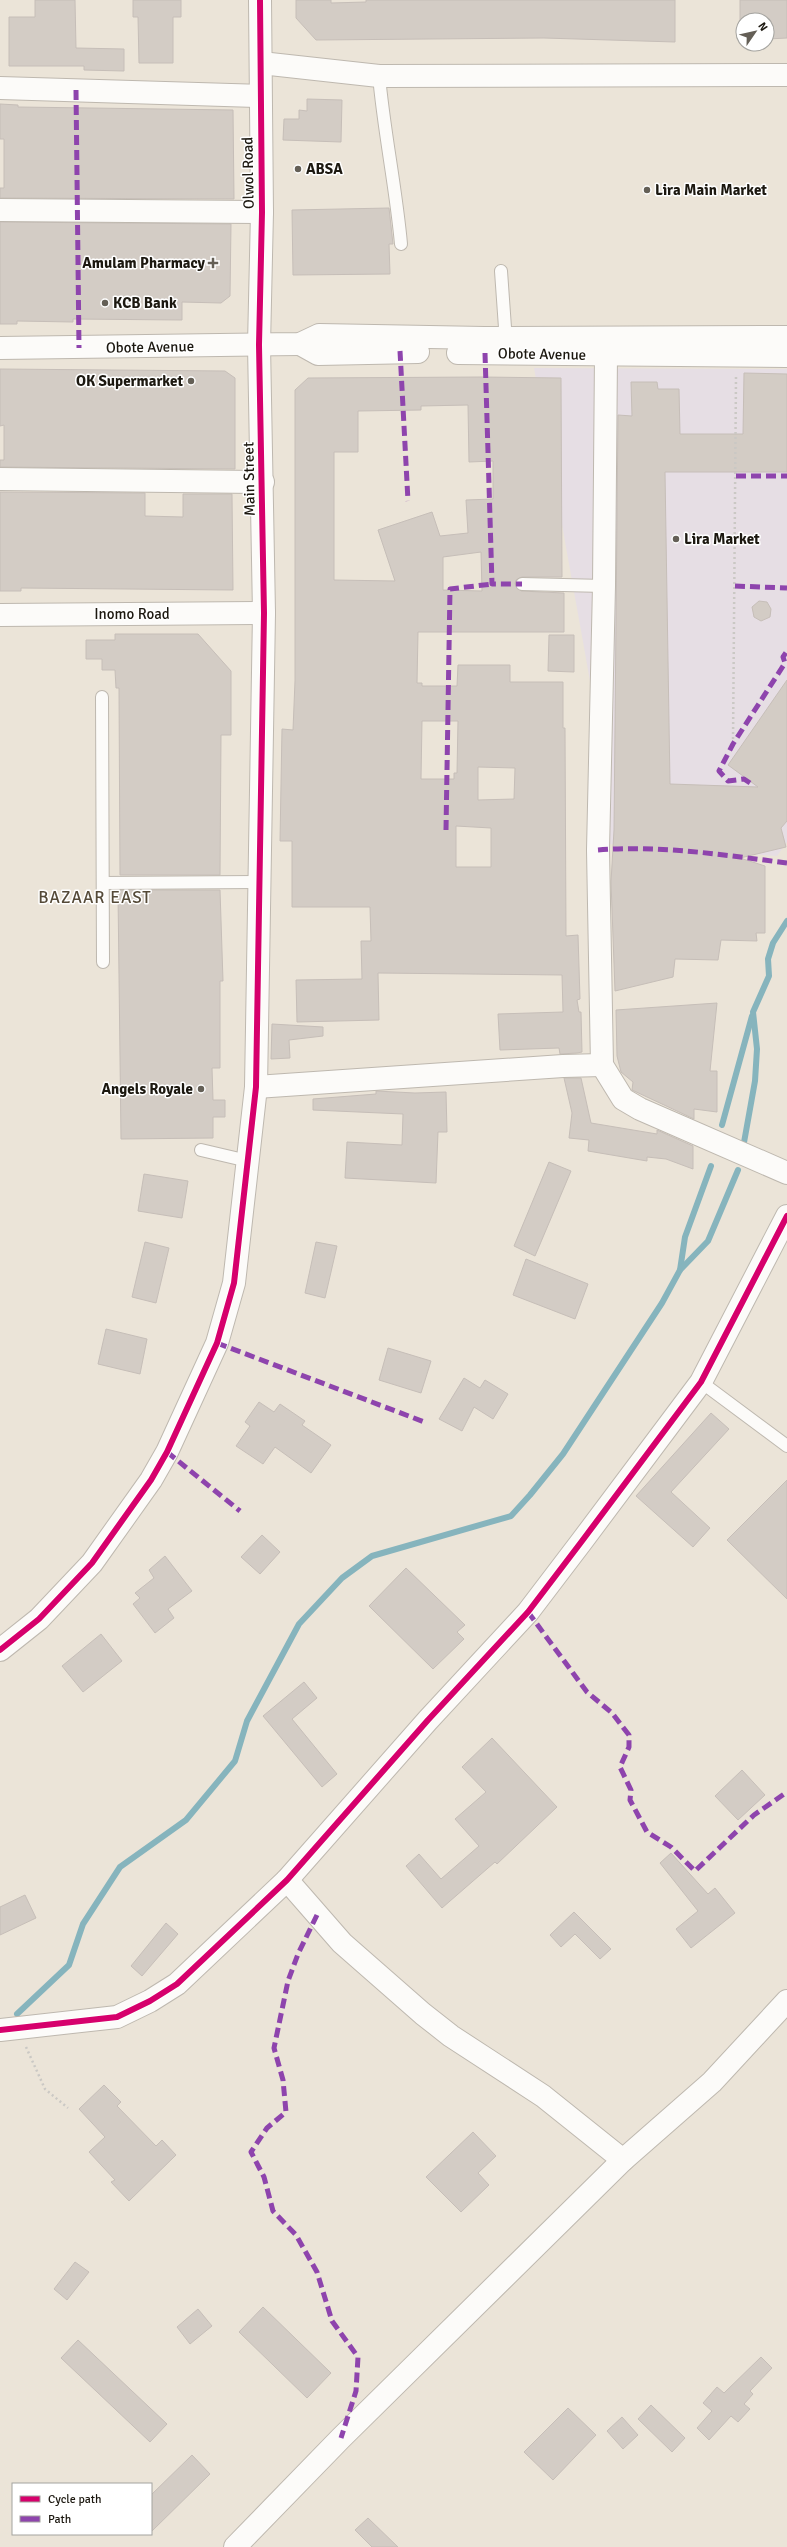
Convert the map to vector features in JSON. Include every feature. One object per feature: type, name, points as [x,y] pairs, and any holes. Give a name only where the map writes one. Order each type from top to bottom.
[{"type":"street","name":"Olwol Road","points":[[259,345],[262,212],[260,0]]},
{"type":"street","points":[[261,63],[379,76],[787,75]]},
{"type":"street","points":[[0,88],[260,96]]},
{"type":"street","points":[[0,210],[262,212]]},
{"type":"street","name":"Obote Avenue","points":[[0,348],[300,344],[318,354],[507,346],[787,338]]},
{"type":"street","name":"Main Street","points":[[0,1650],[44,1613],[92,1563],[118,1528],[167,1452],[217,1343],[232,1291],[256,1087],[258,882],[264,613],[263,482],[259,345]]},
{"type":"street","name":"Obote Avenue","points":[[507,346],[606,356],[787,356]]},
{"type":"street","points":[[606,356],[604,586],[598,850],[602,1065],[623,1099],[640,1109],[787,1173]]},
{"type":"street","points":[[0,479],[263,482]]},
{"type":"street","name":"Inomo Road","points":[[0,615],[264,613]]},
{"type":"street","points":[[256,1087],[564,1066],[602,1065]]},
{"type":"street","points":[[9,2029],[117,2017],[150,2001],[177,1984],[287,1880],[428,1720],[528,1612],[701,1382],[715,1360],[787,1216]]},
{"type":"street","points":[[287,1880],[342,1943],[423,2014],[451,2036],[543,2096],[623,2160]]},
{"type":"street","points":[[235,2547],[342,2438],[623,2160],[712,2082],[787,2001]]},
{"type":"lane","points":[[379,76],[383,120],[396,196],[401,244]]},
{"type":"lane","points":[[501,271],[507,346]]},
{"type":"lane","points":[[522,584],[604,586]]},
{"type":"lane","points":[[102,697],[103,962]]},
{"type":"lane","points":[[103,883],[258,882]]},
{"type":"lane","points":[[201,1150],[248,1160]]},
{"type":"lane","points":[[701,1382],[787,1446]]},
{"type":"path","points":[[733,744],[737,356]]},
{"type":"path","points":[[9,2029],[45,2089],[68,2108]]},
{"type":"shaded area","name":"Lira Market","points":[[534,368],[787,369],[787,842],[777,856],[594,843],[595,709]]},
{"type":"building","points":[[35,0],[75,0],[76,48],[124,49],[124,71],[84,70],[84,66],[9,66],[9,17],[35,17]]},
{"type":"building","points":[[133,0],[181,0],[181,17],[173,17],[173,63],[139,63],[138,17],[133,17]]},
{"type":"building","points":[[296,0],[331,0],[331,3],[366,2],[366,0],[675,0],[675,42],[544,38],[316,40],[296,18]]},
{"type":"building","points":[[740,0],[787,0],[787,38],[775,39],[775,12],[740,12]]},
{"type":"building","points":[[307,99],[342,100],[341,142],[283,140],[284,119],[299,119],[299,110],[307,111]]},
{"type":"building","points":[[0,104],[18,105],[18,107],[233,110],[234,199],[0,198],[0,188],[4,188],[4,139],[0,139]]},
{"type":"building","points":[[389,208],[393,244],[389,244],[390,274],[293,275],[292,210]]},
{"type":"building","points":[[0,222],[231,224],[230,296],[221,303],[182,302],[182,320],[73,319],[73,322],[17,321],[17,324],[0,324]]},
{"type":"building","points":[[0,369],[225,371],[235,378],[235,469],[0,467],[0,460],[4,460],[4,425],[0,426]]},
{"type":"building","points":[[744,373],[787,374],[787,472],[665,472],[670,784],[758,787],[728,765],[787,680],[787,821],[781,828],[786,847],[740,858],[765,866],[765,933],[756,933],[757,941],[721,940],[718,960],[675,959],[673,977],[615,991],[611,882],[614,830],[618,415],[632,416],[631,382],[657,382],[658,389],[679,389],[680,434],[743,434]]},
{"type":"building","points":[[308,378],[561,378],[562,577],[522,577],[516,580],[515,584],[521,591],[564,593],[564,632],[418,632],[417,683],[422,683],[422,686],[457,686],[458,665],[510,665],[510,682],[563,682],[563,728],[565,728],[566,936],[578,935],[580,999],[577,1000],[579,1012],[581,1012],[582,1052],[560,1054],[559,1048],[500,1050],[498,1014],[563,1012],[562,975],[378,973],[379,1020],[297,1022],[296,980],[362,979],[361,941],[371,941],[370,907],[292,907],[292,841],[280,841],[282,729],[293,730],[295,681],[295,390]],"holes":[[[468,405],[469,462],[493,461],[493,499],[466,500],[468,533],[440,536],[432,512],[378,530],[395,581],[334,580],[334,452],[358,452],[358,411],[421,410],[421,406]],[[481,552],[482,591],[443,590],[443,557]],[[422,721],[458,721],[457,773],[454,773],[454,779],[421,779]],[[478,767],[515,768],[514,799],[478,800]],[[456,826],[491,828],[491,867],[456,867]]]},
{"type":"building","points":[[0,492],[145,493],[145,516],[183,517],[183,494],[232,494],[233,590],[21,588],[21,591],[0,591]]},
{"type":"building","points":[[759,601],[767,602],[771,609],[770,617],[761,621],[754,617],[752,607]]},
{"type":"building","points":[[115,634],[198,634],[231,671],[231,735],[221,735],[220,875],[120,875],[119,688],[116,688],[115,670],[102,670],[102,659],[86,659],[86,640],[115,640]]},
{"type":"building","points":[[549,635],[574,635],[574,672],[548,671]]},
{"type":"building","points":[[120,890],[220,890],[223,981],[220,981],[220,1068],[212,1068],[213,1100],[225,1100],[225,1117],[213,1117],[213,1138],[121,1139],[118,893]]},
{"type":"building","points":[[717,1003],[710,1071],[717,1071],[717,1112],[694,1109],[694,1119],[632,1090],[633,1082],[621,1072],[617,1056],[616,1010]]},
{"type":"building","points":[[272,1024],[323,1027],[323,1036],[289,1040],[290,1058],[271,1059]]},
{"type":"building","points":[[564,1078],[581,1078],[591,1123],[657,1134],[657,1130],[693,1146],[693,1169],[666,1159],[647,1157],[647,1161],[588,1151],[589,1140],[569,1138],[572,1113]]},
{"type":"building","points":[[376,1091],[415,1093],[446,1092],[447,1132],[438,1132],[436,1183],[345,1178],[347,1142],[402,1145],[403,1114],[313,1110],[313,1099],[376,1094]]},
{"type":"building","points":[[549,1162],[571,1171],[535,1256],[514,1246]]},
{"type":"building","points":[[144,1174],[188,1181],[182,1218],[138,1211]]},
{"type":"building","points":[[145,1242],[169,1248],[156,1303],[132,1297]]},
{"type":"building","points":[[316,1242],[337,1246],[325,1298],[305,1293]]},
{"type":"building","points":[[526,1259],[588,1284],[575,1319],[513,1295]]},
{"type":"building","points":[[106,1329],[147,1339],[140,1374],[98,1364]]},
{"type":"building","points":[[388,1348],[431,1361],[421,1393],[379,1380]]},
{"type":"building","points":[[464,1378],[480,1388],[485,1380],[508,1394],[493,1419],[474,1407],[462,1431],[439,1419]]},
{"type":"building","points":[[259,1402],[274,1412],[280,1404],[305,1421],[302,1425],[331,1445],[311,1473],[275,1447],[263,1464],[236,1446],[250,1426],[245,1422]]},
{"type":"building","points":[[711,1413],[729,1429],[671,1492],[710,1528],[693,1547],[636,1496]]},
{"type":"building","points":[[787,1480],[787,1599],[727,1540]]},
{"type":"building","points":[[262,1535],[280,1552],[260,1574],[241,1557]]},
{"type":"building","points":[[165,1556],[192,1591],[168,1609],[174,1618],[155,1633],[133,1604],[140,1598],[135,1593],[154,1578],[149,1570]]},
{"type":"building","points":[[406,1568],[465,1625],[457,1632],[464,1639],[433,1669],[369,1606]]},
{"type":"building","points":[[101,1634],[122,1661],[83,1692],[62,1666]]},
{"type":"building","points":[[304,1682],[317,1698],[292,1719],[337,1774],[322,1787],[263,1716]]},
{"type":"building","points":[[492,1738],[557,1807],[497,1864],[495,1862],[442,1908],[406,1866],[419,1854],[441,1879],[479,1846],[455,1819],[486,1792],[462,1767]]},
{"type":"building","points":[[742,1770],[765,1795],[738,1820],[715,1796]]},
{"type":"building","points":[[671,1853],[708,1894],[715,1888],[735,1913],[691,1948],[676,1929],[698,1911],[660,1863]]},
{"type":"building","points":[[25,1895],[36,1918],[0,1935],[0,1907]]},
{"type":"building","points":[[574,1912],[611,1949],[600,1959],[575,1934],[561,1947],[550,1935]]},
{"type":"building","points":[[166,1923],[178,1934],[142,1976],[131,1966]]},
{"type":"building","points":[[104,2085],[121,2102],[117,2106],[156,2146],[162,2140],[176,2155],[129,2201],[111,2182],[115,2180],[89,2152],[105,2137],[79,2109]]},
{"type":"building","points":[[473,2132],[496,2156],[478,2173],[489,2185],[461,2212],[426,2177]]},
{"type":"building","points":[[75,2262],[89,2272],[67,2300],[54,2289]]},
{"type":"building","points":[[263,2307],[331,2373],[307,2398],[239,2332]]},
{"type":"building","points":[[198,2309],[212,2326],[190,2344],[177,2327]]},
{"type":"building","points":[[78,2340],[167,2424],[150,2442],[61,2358]]},
{"type":"building","points":[[761,2357],[772,2368],[750,2391],[753,2394],[744,2404],[750,2409],[738,2422],[731,2416],[709,2440],[697,2428],[712,2411],[703,2403],[717,2387],[724,2393]]},
{"type":"building","points":[[651,2405],[685,2438],[672,2452],[638,2419]]},
{"type":"building","points":[[568,2408],[596,2435],[553,2480],[524,2452]]},
{"type":"building","points":[[622,2417],[638,2435],[623,2449],[607,2431]]},
{"type":"building","points":[[192,2455],[210,2474],[152,2531],[152,2494]]},
{"type":"building","points":[[368,2518],[398,2547],[372,2547],[355,2530]]},
{"type":"waterway","points":[[743,1148],[755,1081],[757,1049],[753,1012],[769,976],[768,959],[773,943],[787,921]]},
{"type":"waterway","points":[[722,1125],[752,1016]]},
{"type":"waterway","points":[[680,1270],[685,1237],[711,1166]]},
{"type":"waterway","points":[[17,2014],[69,1965],[83,1924],[120,1867],[186,1820],[235,1761],[247,1721],[299,1624],[342,1578],[372,1556],[511,1516],[530,1495],[563,1454],[662,1303],[680,1270],[708,1241],[738,1170]]},
{"type":"marked path","points":[[76,90],[79,348]]},
{"type":"marked path","points":[[400,351],[408,501]]},
{"type":"marked path","points":[[485,353],[492,584],[522,584]]},
{"type":"marked path","points":[[736,476],[787,476]]},
{"type":"marked path","points":[[446,830],[450,589],[492,584]]},
{"type":"marked path","points":[[735,586],[787,588]]},
{"type":"marked path","points":[[750,783],[744,779],[728,781],[719,771],[733,744],[785,663],[783,657],[787,651]]},
{"type":"marked path","points":[[598,850],[669,850],[787,863]]},
{"type":"marked path","points":[[217,1343],[427,1423]]},
{"type":"marked path","points":[[167,1452],[240,1511]]},
{"type":"marked path","points":[[528,1612],[587,1692],[612,1713],[629,1735],[629,1747],[620,1767],[631,1790],[630,1800],[647,1832],[671,1847],[695,1871],[754,1815],[787,1792]]},
{"type":"marked path","points":[[317,1915],[298,1954],[288,1981],[274,2048],[283,2080],[286,2112],[267,2128],[251,2152],[264,2177],[273,2211],[296,2235],[317,2272],[332,2321],[358,2357],[356,2391],[341,2438]]},
{"type":"cycle path","points":[[0,1650],[39,1619],[92,1563],[151,1480],[167,1452],[217,1343],[234,1283],[256,1087],[264,613],[259,345],[262,212],[260,0]]},
{"type":"cycle path","points":[[0,2030],[117,2017],[150,2001],[177,1984],[287,1880],[428,1720],[528,1612],[582,1541],[701,1382],[787,1216]]},
{"type":"place","name":"ABSA","points":[[298,169]]},
{"type":"place","name":"Lira Main Market","points":[[647,190]]},
{"type":"place","name":"Amulam Pharmacy","points":[[213,263]]},
{"type":"place","name":"KCB Bank","points":[[105,303]]},
{"type":"place","name":"OK Supermarket","points":[[191,381]]},
{"type":"place","name":"Lira Market","points":[[676,539]]},
{"type":"place","name":"Angels Royale","points":[[201,1089]]},
{"type":"district","name":"BAZAAR EAST","points":[[95,897]]}]
